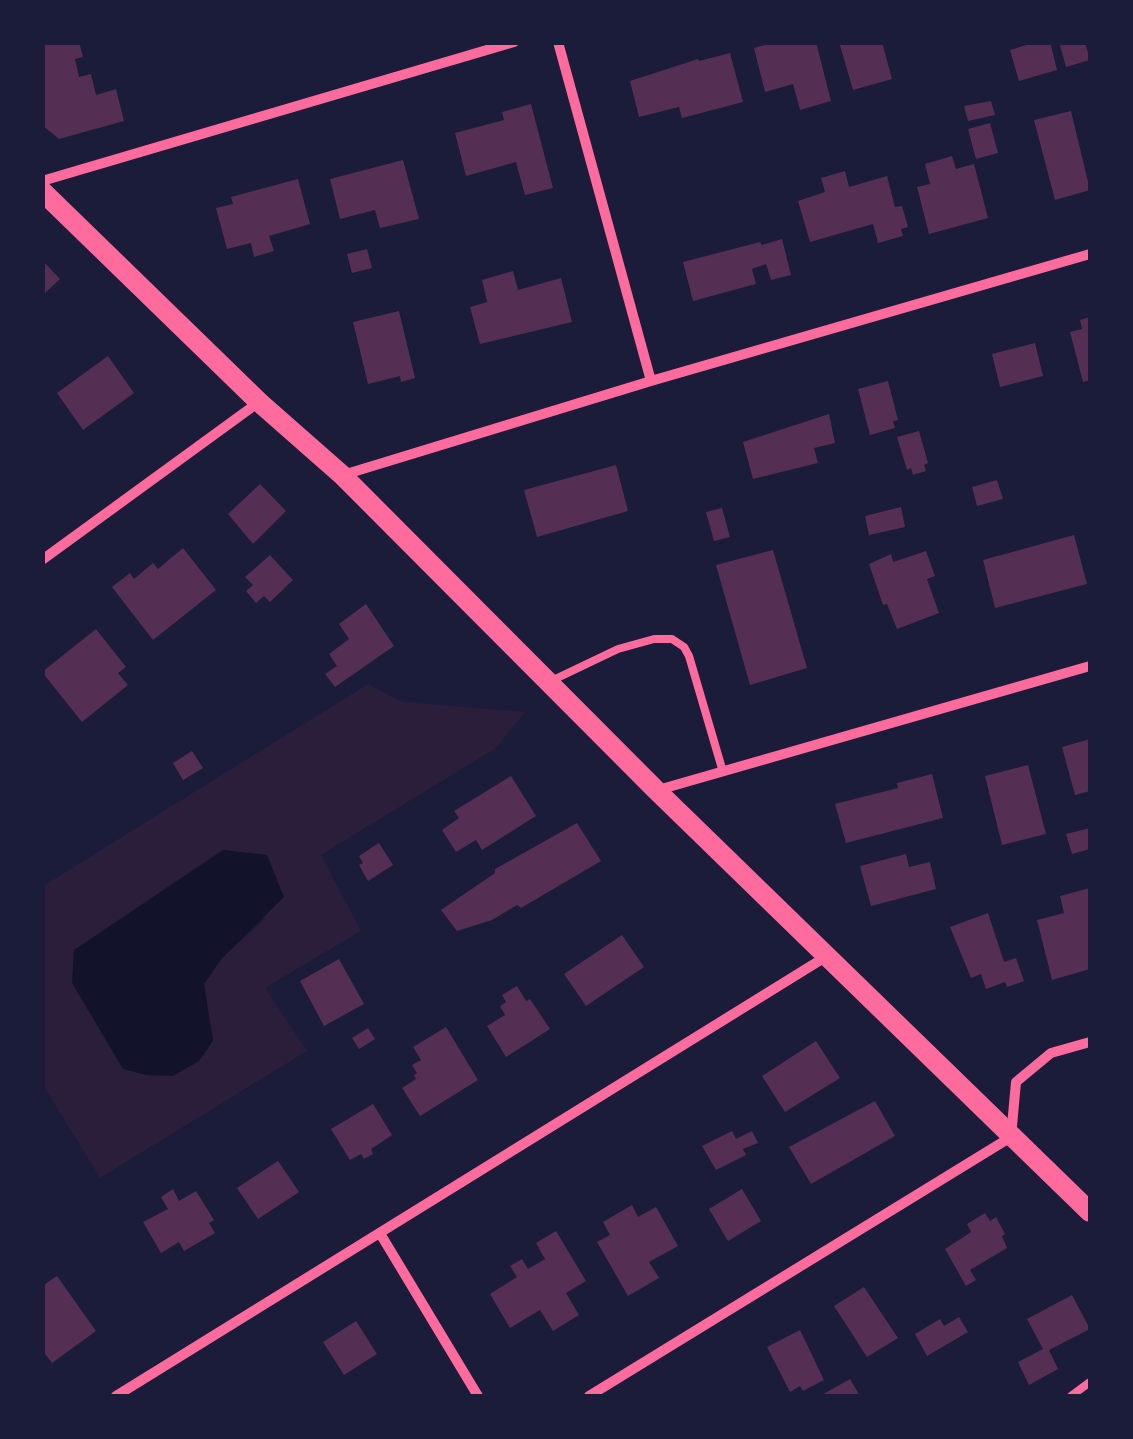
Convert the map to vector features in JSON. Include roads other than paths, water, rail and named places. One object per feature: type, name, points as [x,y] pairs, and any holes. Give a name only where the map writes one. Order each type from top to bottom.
[{"type":"main road","points":[[42,192],[259,402],[342,476],[657,791],[1090,1212]]},
{"type":"street","points":[[42,181],[514,42]]},
{"type":"street","points":[[558,42],[651,381]]},
{"type":"street","points":[[342,476],[651,381],[1090,254]]},
{"type":"street","points":[[42,560],[259,402]]},
{"type":"street","points":[[657,791],[1090,666]]},
{"type":"street","points":[[116,1396],[827,956]]},
{"type":"street","points":[[589,1396],[1011,1137],[1016,1082],[1051,1053],[1090,1042]]},
{"type":"street","points":[[381,1235],[478,1396]]},
{"type":"lane","points":[[549,682],[618,648],[654,638],[672,639],[689,656],[723,772]]},
{"type":"lane","points":[[1071,1396],[1090,1382]]}]
